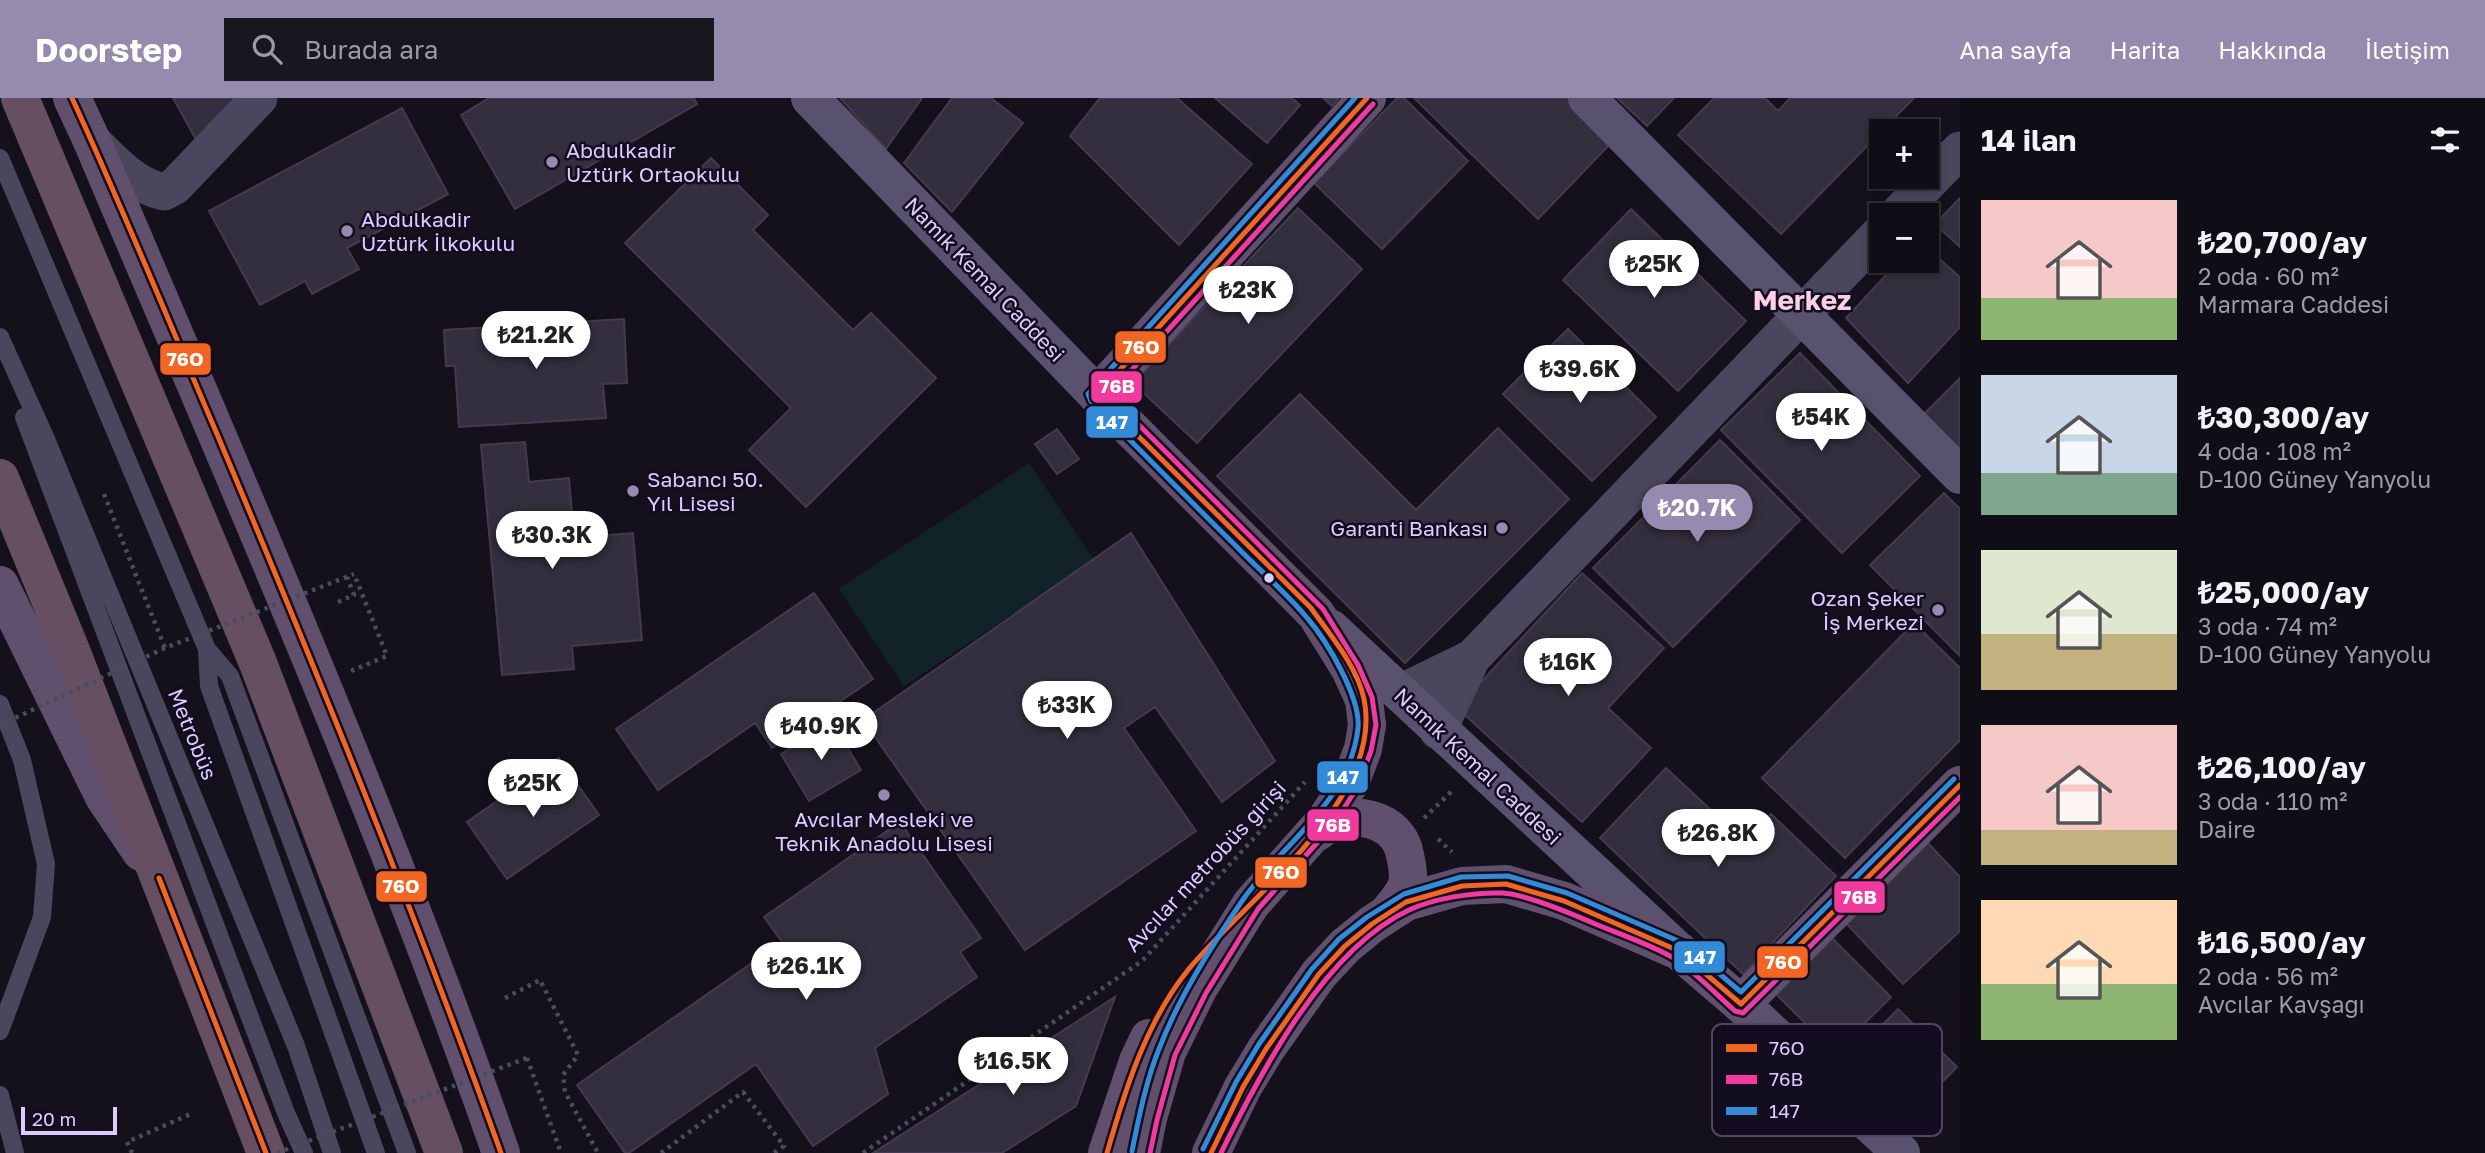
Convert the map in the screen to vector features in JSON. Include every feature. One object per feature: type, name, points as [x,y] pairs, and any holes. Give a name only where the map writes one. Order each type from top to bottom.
[{"type":"highway","points":[[20,98],[258,663],[444,1153]]},
{"type":"highway","points":[[0,478],[70,648],[266,1153]]},
{"type":"main road","points":[[72,98],[321,683],[454,1019],[501,1153]]},
{"type":"main road","name":"Namık Kemal Caddesi","points":[[810,98],[1097,395],[1316,614],[1438,731],[1762,1024]]},
{"type":"main road","points":[[1097,395],[1367,98]]},
{"type":"main road","points":[[1587,98],[1960,475]]},
{"type":"main road","points":[[0,585],[104,797],[159,878]]},
{"type":"main road","points":[[1107,1153],[1138,1061],[1161,1013],[1186,972],[1314,834],[1350,783],[1363,749],[1367,724],[1364,700],[1350,669],[1316,614]]},
{"type":"main road","points":[[1741,1004],[1960,785]]},
{"type":"main road","points":[[1211,1153],[1243,1087],[1319,974],[1345,946],[1380,919],[1406,887],[1408,871],[1404,846],[1394,832],[1377,821],[1359,817],[1336,820],[1314,834]]},
{"type":"main road","name":"Namık Kemal Caddesi","points":[[1380,919],[1406,902],[1462,886],[1506,884],[1564,901],[1679,951]]},
{"type":"main road","points":[[1142,1153],[1148,1118],[1167,1052],[1198,989],[1251,904]]},
{"type":"main road","name":"Namık Kemal Caddesi","points":[[1883,1136],[1901,1153]]},
{"type":"street","points":[[92,141],[146,188],[164,192],[175,186],[259,98]]},
{"type":"street","points":[[1909,203],[1960,150]]},
{"type":"street","points":[[1438,731],[1472,658],[1869,244]]},
{"type":"street","points":[[1400,693],[1472,658]]},
{"type":"lane","name":"Metrobüs","points":[[0,158],[207,649],[230,676],[407,1153]]},
{"type":"lane","name":"Metrobüs","points":[[0,337],[46,439],[296,1046],[332,1153]]},
{"type":"lane","points":[[0,351],[286,1113],[304,1153]]},
{"type":"lane","name":"Metrobüs","points":[[207,649],[209,686],[376,1153]]},
{"type":"lane","points":[[0,704],[22,760],[46,864],[42,917],[0,1031]]},
{"type":"lane","points":[[0,1095],[15,1153]]},
{"type":"path","points":[[104,494],[165,648]]},
{"type":"path","points":[[0,725],[165,648],[354,575],[387,656]]},
{"type":"path","points":[[338,601],[354,596],[347,577]]},
{"type":"path","points":[[129,587],[139,583]]},
{"type":"path","name":"Avcılar metrobüs girişi","points":[[863,1153],[1142,961],[1314,772]]},
{"type":"path","points":[[1420,822],[1455,788],[1445,780]]},
{"type":"path","points":[[1429,831],[1455,856]]},
{"type":"path","points":[[505,998],[540,980],[578,1055],[563,1075],[565,1092],[598,1153]]},
{"type":"path","points":[[277,1153],[527,1058],[561,1153]]},
{"type":"path","points":[[661,1153],[743,1091],[784,1146],[774,1153]]},
{"type":"path","points":[[132,1153],[127,1142],[193,1113]]},
{"type":"green space","points":[[1029,463],[1094,560],[904,686],[839,589]]},
{"type":"building","points":[[173,98],[243,98],[199,145]]},
{"type":"building","name":"Abdulkadir Uztürk Ortaokulu","points":[[489,98],[694,98],[697,104],[515,209],[461,115]]},
{"type":"building","points":[[840,98],[922,98],[886,149]]},
{"type":"building","points":[[952,98],[991,98],[1023,123],[952,212],[904,163]]},
{"type":"building","points":[[1100,98],[1177,98],[1252,164],[1179,245],[1070,136]]},
{"type":"building","points":[[1215,98],[1292,98],[1300,105],[1267,143]]},
{"type":"building","points":[[1323,98],[1339,98],[1332,106]]},
{"type":"building","points":[[1397,98],[1404,98],[1468,161],[1382,249],[1314,183]]},
{"type":"building","points":[[1414,98],[1569,98],[1613,141],[1538,219]]},
{"type":"building","points":[[1617,98],[1674,98],[1647,126]]},
{"type":"building","points":[[1714,98],[1765,98],[1778,111],[1790,98],[1914,98],[1893,119],[1869,119],[1869,144],[1781,234],[1678,135]]},
{"type":"building","name":"Abdulkadir Uztürk İlkokulu","points":[[402,108],[448,194],[347,248],[359,269],[312,294],[305,281],[260,305],[209,211]]},
{"type":"building","points":[[711,158],[768,215],[753,230],[853,330],[871,313],[936,378],[806,507],[749,450],[791,408],[625,243]]},
{"type":"building","points":[[1960,198],[1960,247],[1939,228],[1939,220]]},
{"type":"building","points":[[1298,208],[1362,269],[1197,443],[1133,383]]},
{"type":"building","points":[[1631,209],[1746,321],[1678,391],[1563,280]]},
{"type":"building","points":[[1939,259],[1960,277],[1960,327],[1908,383],[1846,318],[1888,273],[1939,273]]},
{"type":"building","points":[[624,319],[627,383],[603,384],[606,418],[459,427],[455,366],[446,366],[444,330]]},
{"type":"building","points":[[1568,329],[1656,417],[1592,481],[1503,394]]},
{"type":"building","points":[[1800,353],[1920,476],[1842,553],[1721,430]]},
{"type":"building","points":[[1960,378],[1960,453],[1922,416]]},
{"type":"building","points":[[1300,394],[1416,510],[1498,428],[1569,499],[1405,663],[1217,476]]},
{"type":"building","points":[[1057,429],[1079,459],[1057,474],[1035,444]]},
{"type":"building","points":[[1720,440],[1800,520],[1673,647],[1593,568]]},
{"type":"building","points":[[525,442],[529,482],[569,478],[574,538],[633,533],[642,640],[572,646],[574,669],[502,675],[481,445]]},
{"type":"building","name":"Ozan Şeker İş Merkezi","points":[[1944,493],[1960,509],[1960,656],[1870,565]]},
{"type":"building","points":[[1131,533],[1275,761],[1222,802],[1155,707],[1124,728],[1196,831],[1025,950],[863,720]]},
{"type":"building","points":[[1582,573],[1664,648],[1608,708],[1651,748],[1582,822],[1457,708]]},
{"type":"building","points":[[814,593],[873,679],[772,748],[755,723],[658,790],[616,729]]},
{"type":"building","points":[[1914,623],[1960,668],[1960,740],[1845,858],[1762,778]]},
{"type":"building","points":[[833,723],[861,770],[809,801],[781,754]]},
{"type":"building","points":[[559,758],[599,815],[507,879],[467,822]]},
{"type":"building","points":[[1666,768],[1745,842],[1771,814],[1836,876],[1743,974],[1600,838]]},
{"type":"building","points":[[900,822],[981,938],[960,952],[977,977],[875,1048],[888,1094],[813,1146],[756,1064],[629,1153],[625,1153],[577,1085],[782,942],[764,917]]},
{"type":"building","points":[[1928,843],[1960,877],[1960,931],[1903,984],[1844,921]]},
{"type":"building","points":[[1832,938],[1891,997],[1864,1024],[1806,1024],[1776,994]]},
{"type":"building","points":[[1115,997],[1076,1106],[1002,1153],[873,1153]]},
{"type":"building","points":[[1898,1009],[1913,1024],[1883,1024]]},
{"type":"building","points":[[1942,1052],[1957,1067],[1942,1082]]},
{"type":"transit line","name":"76O","points":[[72,98],[128,224],[328,702],[434,972],[501,1153]]},
{"type":"transit line","name":"147","points":[[1132,1151],[1150,1074],[1186,991],[1242,901],[1328,801],[1342,779],[1352,755],[1358,728],[1349,686],[1324,641],[1308,619],[1091,401],[1088,394],[1355,98]]},
{"type":"transit line","name":"76O","points":[[1107,1153],[1139,1057],[1173,990],[1213,942],[1305,846],[1333,811],[1353,774],[1365,737],[1364,699],[1355,675],[1342,651],[1311,608],[1097,395],[1367,98]]},
{"type":"transit line","name":"76B","points":[[1150,1153],[1175,1055],[1206,993],[1258,909],[1333,825],[1357,788],[1371,751],[1376,725],[1372,697],[1358,665],[1323,609],[1109,395],[1373,104]]},
{"type":"transit line","name":"147","points":[[1203,1149],[1236,1082],[1259,1044],[1312,969],[1339,939],[1367,917],[1404,894],[1461,877],[1508,876],[1567,893],[1683,943],[1741,992],[1954,779]]},
{"type":"transit line","name":"76O","points":[[1211,1153],[1243,1087],[1266,1049],[1319,974],[1345,946],[1406,902],[1462,886],[1506,884],[1564,901],[1679,951],[1741,1004],[1960,785]]},
{"type":"transit line","name":"76B","points":[[1221,1153],[1275,1051],[1323,983],[1350,953],[1378,928],[1409,910],[1442,899],[1479,894],[1512,894],[1535,900],[1667,954],[1691,971],[1735,1011],[1743,1013],[1960,797]]},
{"type":"transit line","name":"76O","points":[[159,878],[266,1153]]},
{"type":"place","name":"Abdulkadir Uztürk Ortaokulu","points":[[552,162]]},
{"type":"place","name":"Abdulkadir Uztürk İlkokulu","points":[[347,231]]},
{"type":"place","name":"Sabancı 50. Yıl Lisesi","points":[[633,491]]},
{"type":"place","name":"Garanti Bankası","points":[[1502,528]]},
{"type":"place","name":"Ozan Şeker İş Merkezi","points":[[1938,610]]},
{"type":"place","name":"Avcılar Mesleki ve Teknik Anadolu Lisesi","points":[[884,795]]},
{"type":"district","name":"Merkez","points":[[1802,299]]}]
